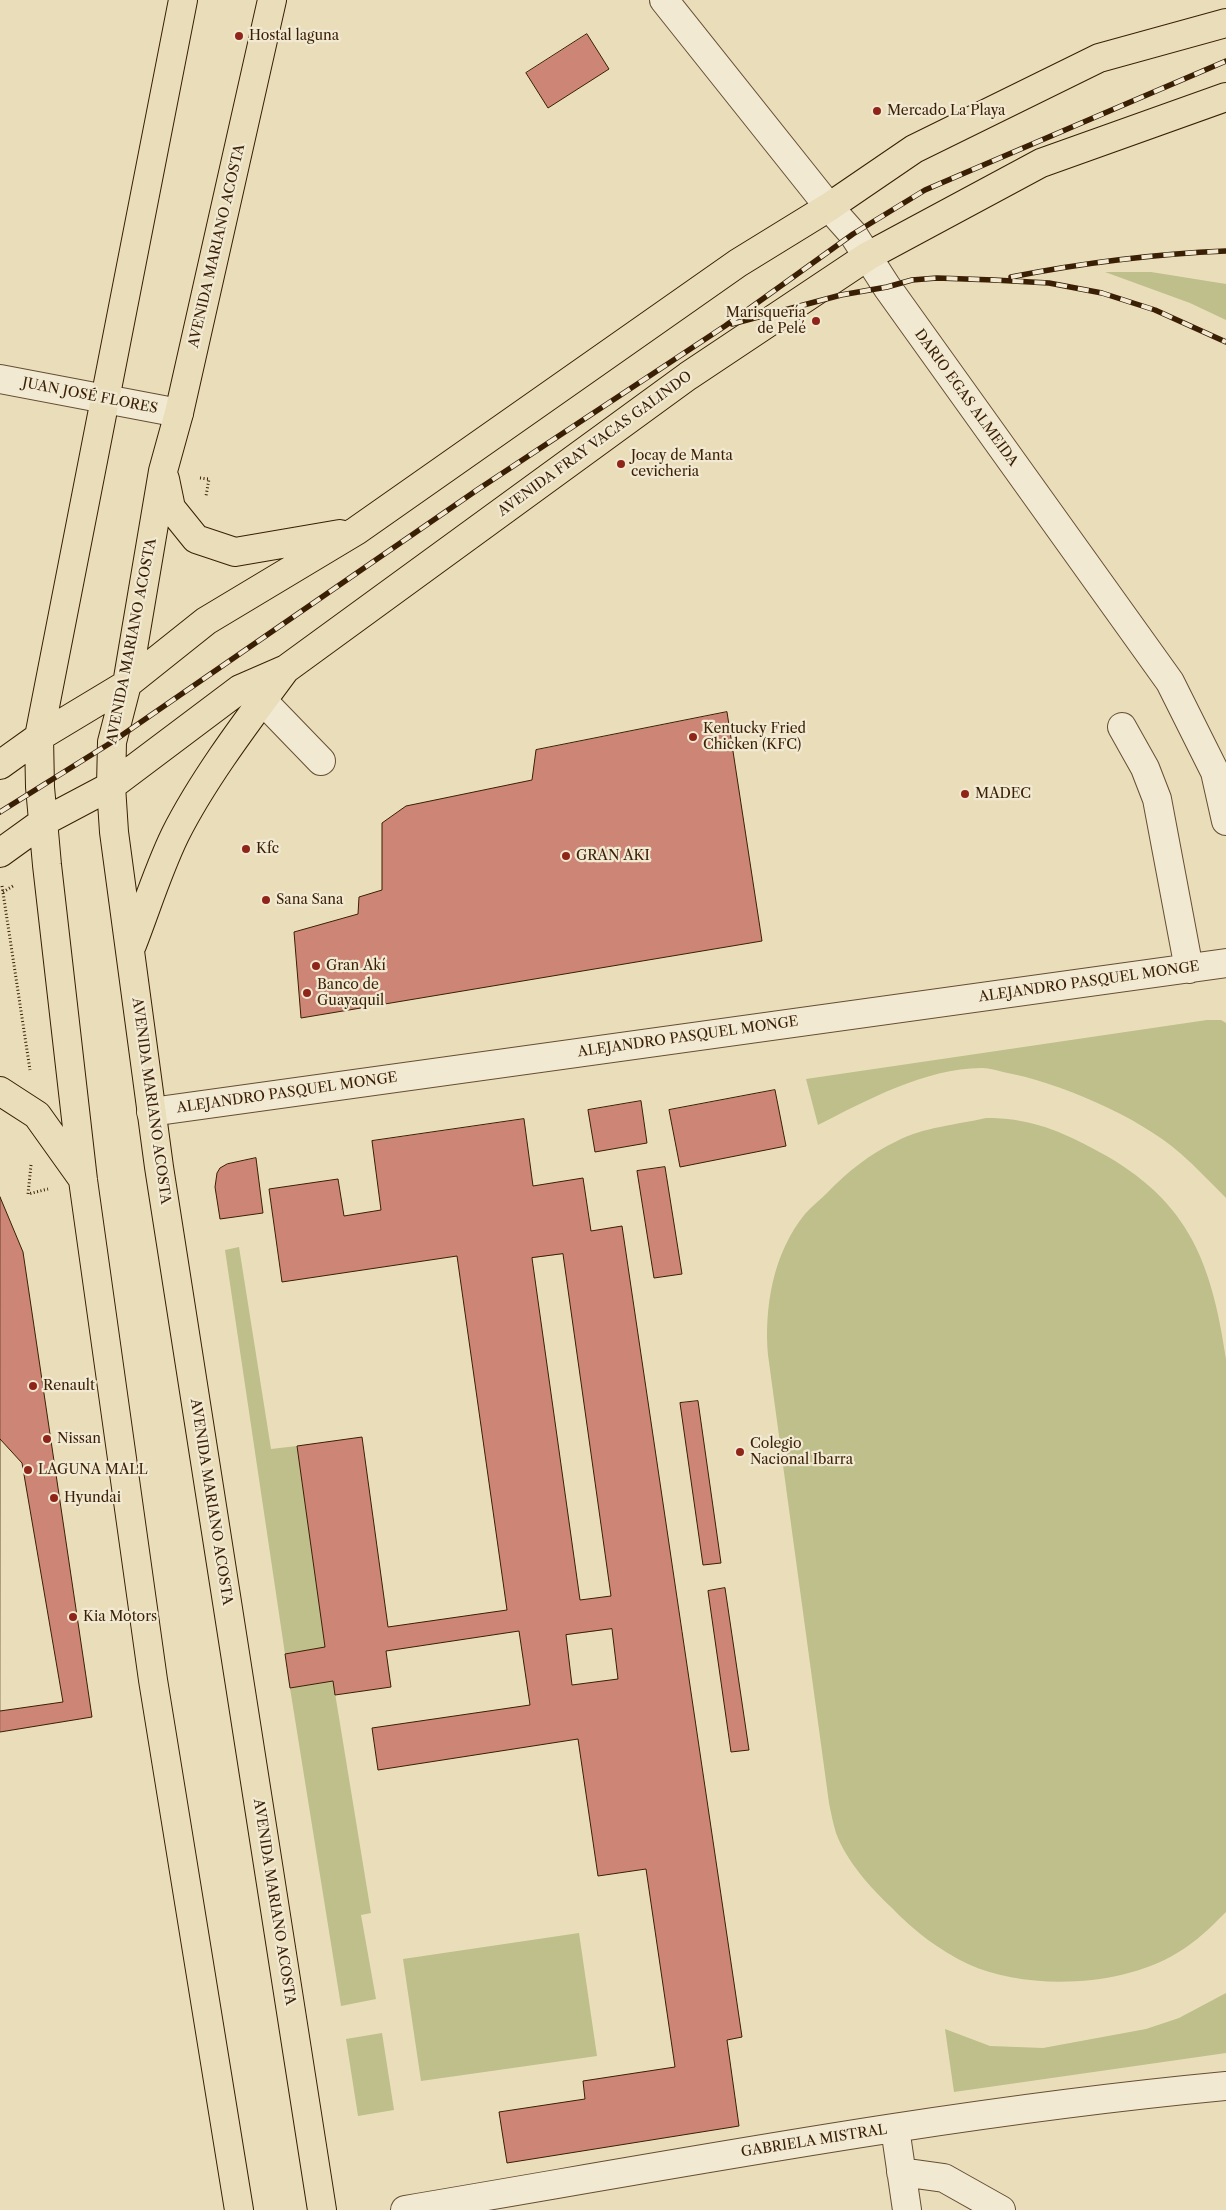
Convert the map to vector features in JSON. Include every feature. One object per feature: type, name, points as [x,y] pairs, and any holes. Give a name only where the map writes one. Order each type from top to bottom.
[{"type":"main road","points":[[183,0],[38,737],[43,822],[83,1180],[153,1680],[239,2210]]},
{"type":"main road","name":"AVENIDA MARIANO ACOSTA","points":[[272,0],[179,413],[163,471],[127,684],[112,742],[111,786],[114,832],[131,946],[150,1112],[322,2210]]},
{"type":"main road","points":[[0,765],[38,737],[127,684],[206,620],[356,532],[738,263],[829,207],[914,149],[1099,58],[1226,23]]},
{"type":"main road","name":"AVENIDA FRAY VACAS GALINDO","points":[[0,853],[43,822],[111,786],[240,689],[286,669],[688,376],[868,256],[1042,163],[1226,97]]},
{"type":"main road","points":[[163,471],[170,508],[196,539],[235,552],[356,532]]},
{"type":"main road","points":[[131,946],[175,835],[199,793],[262,700],[286,669]]},
{"type":"main road","points":[[0,1091],[37,1115],[83,1180]]},
{"type":"street","name":"DARIO EGAS ALMEIDA","points":[[664,0],[829,207],[853,234],[887,287],[1170,682],[1215,772],[1226,821]]},
{"type":"street","name":"JUAN JOSÉ FLORES","points":[[0,379],[179,413]]},
{"type":"street","points":[[262,700],[321,761]]},
{"type":"street","points":[[1122,727],[1145,768],[1157,799],[1189,969]]},
{"type":"street","name":"ALEJANDRO PASQUEL MONGE","points":[[150,1112],[1226,963]]},
{"type":"street","name":"GABRIELA MISTRAL","points":[[405,2210],[895,2128],[1144,2094],[1226,2086]]},
{"type":"street","points":[[895,2128],[907,2210]]},
{"type":"street","points":[[901,2172],[944,2178],[1002,2210]]},
{"type":"path","points":[[3,892],[37,1115],[28,1194]]},
{"type":"green space","points":[[1105,272],[1151,272],[1226,284],[1226,320],[1190,303]]},
{"type":"green space","points":[[1207,1020],[1221,1020],[1226,1023],[1226,1198],[1180,1153],[1163,1139],[1142,1126],[1096,1102],[1025,1077],[984,1068],[960,1069],[896,1088],[818,1125],[806,1079]]},
{"type":"green space","points":[[986,1118],[1027,1122],[1052,1129],[1090,1147],[1123,1166],[1150,1186],[1171,1209],[1188,1233],[1202,1260],[1220,1323],[1226,1359],[1226,1912],[1209,1929],[1177,1953],[1155,1964],[1129,1973],[1102,1979],[1046,1981],[1018,1978],[992,1973],[968,1964],[947,1953],[927,1939],[900,1916],[860,1873],[846,1854],[836,1833],[829,1803],[768,1355],[767,1337],[770,1300],[778,1263],[794,1229],[807,1211],[851,1170],[887,1146],[918,1132]]},
{"type":"green space","points":[[239,1247],[271,1449],[297,1446],[325,1647],[285,1654],[225,1250]]},
{"type":"green space","points":[[333,1681],[371,1913],[361,1915],[376,1999],[341,2006],[290,1688]]},
{"type":"green space","points":[[579,1933],[597,2056],[421,2081],[403,1959]]},
{"type":"green space","points":[[1226,1993],[1226,2053],[954,2092],[945,2029],[990,2046],[1043,2048],[1146,2029],[1179,2018]]},
{"type":"green space","points":[[382,2033],[394,2110],[358,2116],[346,2039]]},
{"type":"building","points":[[587,34],[609,69],[548,108],[526,73]]},
{"type":"building","name":"GRAN AKI","points":[[727,712],[762,941],[301,1018],[294,932],[358,914],[359,897],[382,890],[382,823],[406,806],[532,780],[536,750]]},
{"type":"building","points":[[775,1090],[786,1146],[680,1167],[669,1110]]},
{"type":"building","points":[[641,1101],[647,1143],[595,1152],[588,1110]]},
{"type":"building","points":[[524,1119],[533,1186],[583,1178],[591,1231],[622,1226],[742,2037],[727,2040],[739,2126],[507,2163],[499,2112],[585,2099],[583,2081],[675,2067],[646,1869],[598,1876],[578,1739],[378,1770],[372,1728],[530,1705],[519,1631],[386,1651],[391,1687],[335,1695],[333,1681],[290,1688],[285,1654],[325,1647],[297,1446],[362,1437],[388,1627],[507,1610],[457,1256],[282,1282],[269,1189],[338,1179],[344,1216],[381,1210],[372,1141]],"holes":[[[563,1254],[611,1596],[580,1600],[532,1258]],[[612,1629],[618,1679],[572,1685],[566,1635]]]},
{"type":"building","points":[[256,1158],[263,1213],[220,1219],[215,1187],[217,1173],[220,1168],[227,1164]]},
{"type":"building","points":[[665,1167],[682,1274],[654,1278],[637,1171]]},
{"type":"building","name":"LAGUNA MALL","points":[[0,1197],[23,1252],[92,1717],[0,1732]]},
{"type":"building","points":[[698,1401],[721,1563],[703,1565],[680,1403]]},
{"type":"building","points":[[0,1439],[22,1463],[63,1702],[0,1711]]},
{"type":"building","points":[[725,1588],[749,1750],[731,1752],[708,1591]]},
{"type":"railway","points":[[0,812],[112,742],[477,490],[725,326],[853,234],[925,190],[1226,61]]},
{"type":"railway","points":[[1011,277],[1064,267],[1118,260],[1226,251]]},
{"type":"railway","points":[[732,324],[841,295],[887,287],[912,280],[937,278],[994,280],[1049,283],[1102,293],[1155,310],[1226,342]]},
{"type":"place","name":"Hostal laguna","points":[[239,36]]},
{"type":"place","name":"Mercado La Playa","points":[[877,111]]},
{"type":"place","name":"Marisquería de Pelé","points":[[816,321]]},
{"type":"place","name":"Jocay de Manta cevicheria","points":[[621,464]]},
{"type":"place","name":"Kentucky Fried Chicken (KFC)","points":[[693,737]]},
{"type":"place","name":"MADEC","points":[[965,794]]},
{"type":"place","name":"Kfc","points":[[246,849]]},
{"type":"place","name":"GRAN AKI","points":[[566,856]]},
{"type":"place","name":"Sana Sana","points":[[266,900]]},
{"type":"place","name":"Gran Akí","points":[[316,966]]},
{"type":"place","name":"Banco de Guayaquil","points":[[307,993]]},
{"type":"place","name":"Renault","points":[[33,1386]]},
{"type":"place","name":"Nissan","points":[[47,1439]]},
{"type":"place","name":"Colegio Nacional Ibarra","points":[[740,1452]]},
{"type":"place","name":"LAGUNA MALL","points":[[28,1470]]},
{"type":"place","name":"Hyundai","points":[[54,1498]]},
{"type":"place","name":"Kia Motors","points":[[73,1617]]}]
